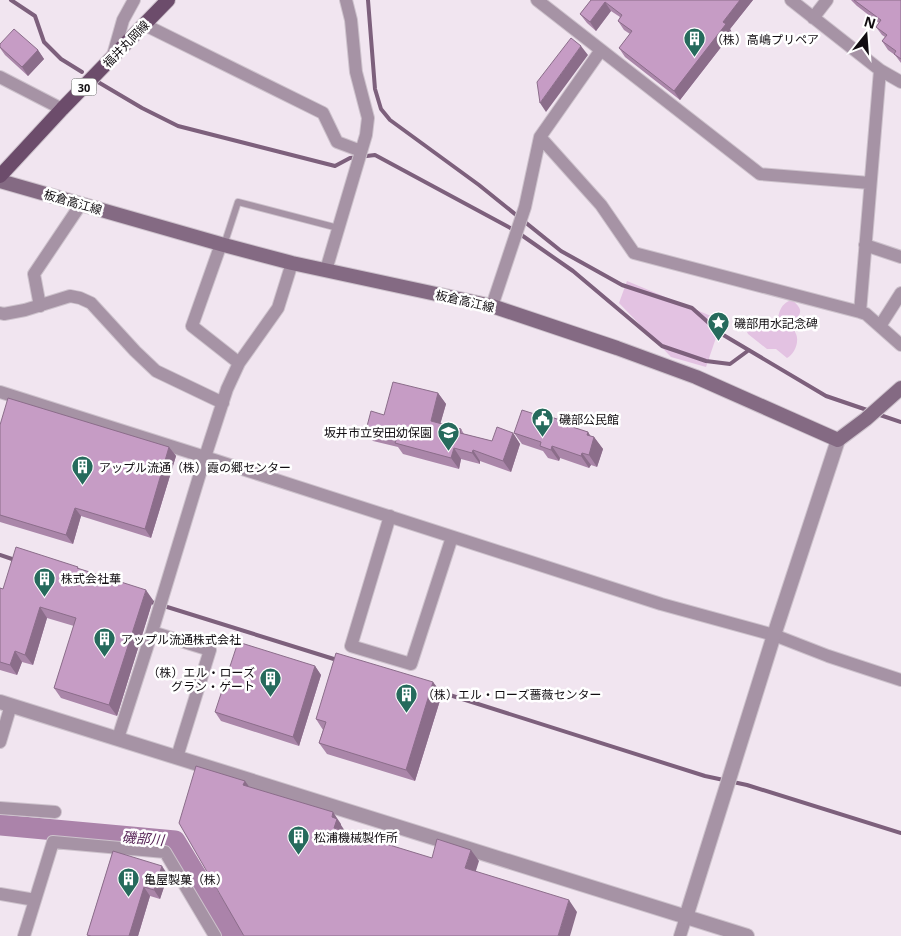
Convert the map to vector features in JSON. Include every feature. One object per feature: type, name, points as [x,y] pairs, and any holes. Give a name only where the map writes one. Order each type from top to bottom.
[{"type":"main road","name":"福井丸岡線","points":[[0,176],[168,0]]},
{"type":"main road","name":"板倉高江線","points":[[0,180],[292,264],[492,306],[696,377],[838,440]]},
{"type":"main road","points":[[838,440],[896,392]]},
{"type":"street","points":[[112,59],[123,20],[134,0]]},
{"type":"street","points":[[326,270],[366,135],[368,118],[356,72],[351,20],[346,0]]},
{"type":"street","points":[[791,0],[880,70],[901,82]]},
{"type":"street","points":[[813,18],[827,0]]},
{"type":"street","points":[[540,1],[760,174],[870,183]]},
{"type":"street","points":[[145,25],[323,112],[337,142],[361,151]]},
{"type":"street","points":[[492,306],[525,207],[540,137],[601,50]]},
{"type":"street","points":[[860,312],[880,70]]},
{"type":"street","points":[[0,78],[62,109]]},
{"type":"street","points":[[540,137],[601,205],[634,253],[866,314],[901,345]]},
{"type":"street","points":[[40,306],[34,274],[81,204]]},
{"type":"street","points":[[223,245],[192,326],[239,363]]},
{"type":"street","points":[[865,245],[901,257]]},
{"type":"street","points":[[118,738],[223,403],[239,363],[278,308],[292,264]]},
{"type":"street","points":[[880,326],[901,293]]},
{"type":"street","points":[[0,313],[25,310],[70,296],[80,298],[91,303],[156,371],[223,403]]},
{"type":"street","points":[[0,392],[661,604],[774,635],[828,656],[901,680]]},
{"type":"street","points":[[680,936],[774,635],[838,440]]},
{"type":"street","points":[[390,516],[351,646],[411,664],[452,537]]},
{"type":"street","points":[[152,632],[210,650],[177,756]]},
{"type":"street","points":[[0,742],[6,703],[747,936]]},
{"type":"street","points":[[0,808],[55,812]]},
{"type":"street","points":[[24,936],[53,842],[165,852],[215,936]]},
{"type":"street","points":[[0,894],[35,900]]},
{"type":"lane","points":[[223,245],[238,202],[338,228]]},
{"type":"shaded area","points":[[627,281],[711,316],[720,326],[706,367],[671,357],[619,303]]},
{"type":"shaded area","points":[[792,300],[797,304],[800,314],[794,327],[797,344],[787,358],[776,349],[767,349],[748,334],[745,328],[748,323],[776,328],[782,307]]},
{"type":"building","points":[[591,0],[740,0],[723,22],[726,24],[674,91],[619,48],[632,31],[618,21],[622,15],[605,2],[590,22],[580,14]]},
{"type":"building","points":[[854,0],[901,0],[901,59],[894,54],[896,51],[882,41],[887,35],[876,27],[881,20]]},
{"type":"building","points":[[14,29],[38,50],[22,67],[0,47],[0,44]]},
{"type":"building","points":[[571,38],[581,46],[540,103],[537,82]]},
{"type":"building","points":[[393,382],[438,393],[431,421],[461,429],[460,433],[492,441],[497,427],[513,433],[503,461],[473,450],[472,453],[454,448],[451,458],[395,443],[397,438],[366,430],[371,411],[384,415]]},
{"type":"building","name":"アップル流通（株）霞の郷センター","points":[[8,398],[169,447],[145,529],[75,508],[66,535],[0,515],[0,425]]},
{"type":"building","points":[[522,410],[560,420],[560,423],[588,432],[587,435],[594,437],[589,455],[582,453],[581,456],[552,446],[551,450],[540,446],[541,442],[514,433]]},
{"type":"building","points":[[16,547],[146,590],[109,705],[54,688],[76,618],[40,607],[25,655],[15,651],[10,665],[0,662],[0,588],[3,589]]},
{"type":"building","name":"（株）エル・ローズ グラン・ゲート","points":[[238,642],[315,666],[293,737],[215,712]]},
{"type":"building","name":"（株）エル・ローズ薔薇センター","points":[[336,653],[433,682],[406,770],[319,743],[326,722],[316,719]]},
{"type":"building","name":"松浦機械製作所","points":[[196,766],[245,781],[243,785],[333,812],[332,817],[337,819],[334,828],[432,858],[437,839],[471,850],[465,868],[569,900],[558,936],[244,936],[179,823]]},
{"type":"building","name":"亀屋製菓（株）","points":[[113,851],[162,866],[154,890],[144,887],[129,936],[87,935]]},
{"type":"waterway","points":[[11,0],[35,16],[44,42],[61,59],[82,72]]},
{"type":"waterway","points":[[368,0],[375,89],[381,109],[390,120],[479,185],[561,251],[622,285],[692,308],[720,333],[826,396],[870,411]]},
{"type":"waterway","points":[[98,82],[142,108],[178,126],[335,166],[350,158],[375,155],[514,230]]},
{"type":"waterway","points":[[520,234],[573,271],[662,346],[706,361],[730,364],[749,350]]},
{"type":"waterway","points":[[877,414],[901,422]]},
{"type":"waterway","points":[[0,555],[15,560]]},
{"type":"waterway","points":[[148,601],[337,660]]},
{"type":"waterway","points":[[437,691],[705,776],[747,785],[901,833]]},
{"type":"waterway","name":"磯部川","points":[[0,825],[175,841],[233,936]]},
{"type":"place","name":"（株）高嶋プリペア","points":[[695,58]]},
{"type":"place","name":"磯部用水記念碑","points":[[718,342]]},
{"type":"place","name":"磯部公民館","points":[[543,438]]},
{"type":"place","name":"坂井市立安田幼保園","points":[[448,451]]},
{"type":"place","name":"アップル流通（株）霞の郷センター","points":[[83,486]]},
{"type":"place","name":"株式会社華","points":[[45,597]]},
{"type":"place","name":"アップル流通株式会社","points":[[105,658]]},
{"type":"place","name":"（株）エル・ローズ グラン・ゲート","points":[[271,698]]},
{"type":"place","name":"（株）エル・ローズ薔薇センター","points":[[406,713]]},
{"type":"place","name":"松浦機械製作所","points":[[298,856]]},
{"type":"place","name":"亀屋製菓（株）","points":[[128,898]]}]
